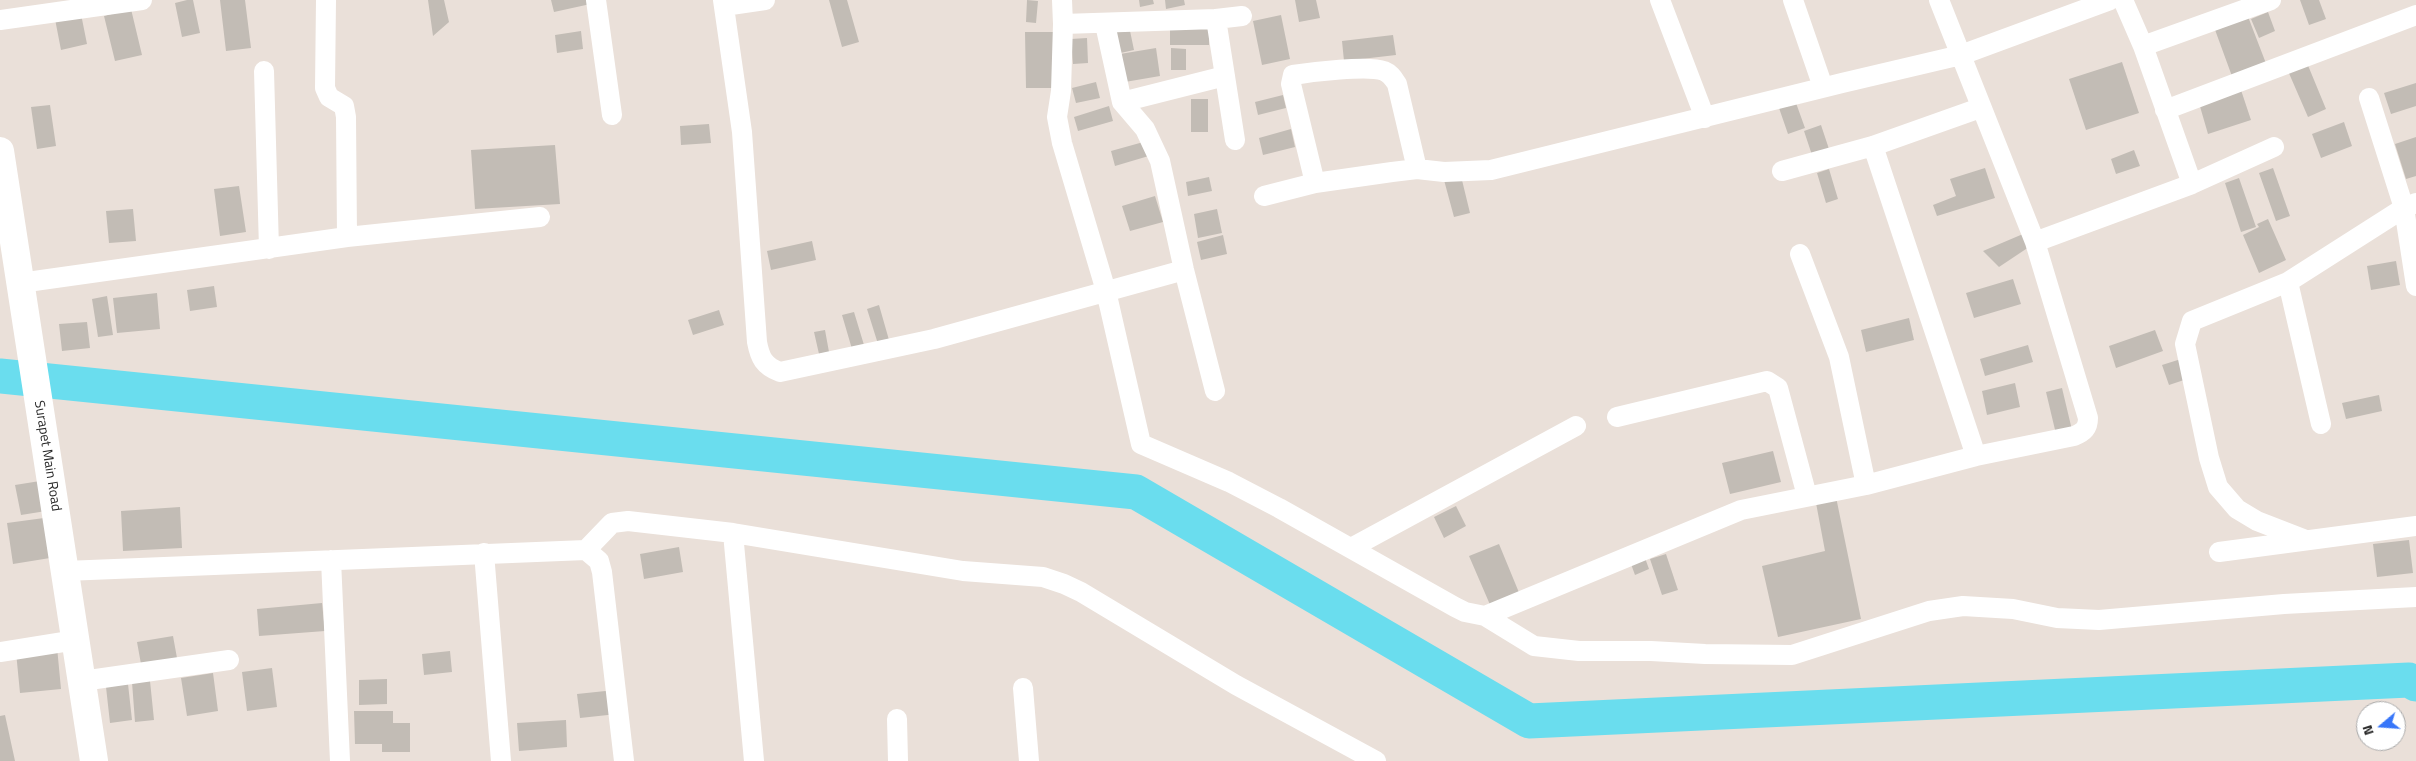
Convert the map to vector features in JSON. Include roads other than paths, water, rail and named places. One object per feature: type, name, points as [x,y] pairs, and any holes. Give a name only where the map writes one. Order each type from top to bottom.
[{"type":"main road","name":"Surapet Main Road","points":[[0,152],[3,187],[20,282],[94,761]]},
{"type":"street","points":[[0,20],[142,0]]},
{"type":"street","points":[[326,0],[325,88],[329,97],[344,106],[346,117],[347,237]]},
{"type":"street","points":[[596,0],[612,114]]},
{"type":"street","points":[[765,0],[723,3],[742,132],[757,342],[760,357],[768,368],[780,372],[934,339],[1184,270]]},
{"type":"street","points":[[1062,0],[1061,91],[1057,117],[1062,143],[1106,291],[1142,444],[1229,482],[1455,607],[1465,612],[1485,616],[1534,646],[1579,651],[1792,655],[1929,611],[1963,606],[2013,609],[2057,618],[2099,620],[2284,604],[2416,597]]},
{"type":"street","points":[[1660,0],[1705,118]]},
{"type":"street","points":[[1793,0],[1823,88]]},
{"type":"street","points":[[1485,616],[1741,510],[1866,485],[1976,456],[2074,436],[2088,426],[2084,401],[2035,242],[1980,108],[1939,0]]},
{"type":"street","points":[[1264,196],[1315,183],[1417,169],[1444,172],[1491,170],[1961,55],[2110,0]]},
{"type":"street","points":[[2123,0],[2143,46],[2164,110],[2192,184]]},
{"type":"street","points":[[2143,46],[2271,0]]},
{"type":"street","points":[[1063,24],[1105,24],[1204,13],[1242,16]]},
{"type":"street","points":[[1204,13],[1225,76],[1235,140]]},
{"type":"street","points":[[2164,110],[2416,15]]},
{"type":"street","points":[[1105,24],[1122,102],[1145,129],[1160,161],[1184,270],[1215,391]]},
{"type":"street","points":[[1315,183],[1291,84],[1293,75],[1369,69],[1382,70],[1392,75],[1397,84],[1417,169]]},
{"type":"street","points":[[264,71],[269,249]]},
{"type":"street","points":[[1122,102],[1225,76]]},
{"type":"street","points":[[2369,98],[2410,205],[2416,286]]},
{"type":"street","points":[[1782,171],[1873,146],[1980,108]]},
{"type":"street","points":[[1873,146],[1976,456]]},
{"type":"street","points":[[2035,242],[2192,184],[2274,147]]},
{"type":"street","points":[[2306,540],[2257,521],[2236,509],[2218,488],[2208,458],[2184,344],[2192,321],[2288,282],[2410,205]]},
{"type":"street","points":[[20,282],[347,237],[540,217]]},
{"type":"street","points":[[1800,254],[1838,358],[1866,485]]},
{"type":"street","points":[[2288,282],[2321,424]]},
{"type":"street","points":[[1618,417],[1767,382],[1778,388],[1807,496]]},
{"type":"street","points":[[1351,548],[1576,426]]},
{"type":"street","points":[[586,550],[605,528],[618,521],[733,533],[964,571],[1043,577],[1064,584],[1236,684],[1376,761]]},
{"type":"street","points":[[2219,552],[2416,526]]},
{"type":"street","points":[[733,533],[754,761]]},
{"type":"street","points":[[65,571],[586,550],[599,562],[602,572],[624,761]]},
{"type":"street","points":[[484,554],[501,761]]},
{"type":"street","points":[[331,560],[340,761]]},
{"type":"street","points":[[0,652],[76,640]]},
{"type":"street","points":[[82,681],[229,660]]},
{"type":"street","points":[[1024,688],[1029,761]]},
{"type":"street","points":[[897,719],[898,761]]},
{"type":"waterway","points":[[0,376],[1136,492],[1529,721],[2409,680],[2416,684]]}]
